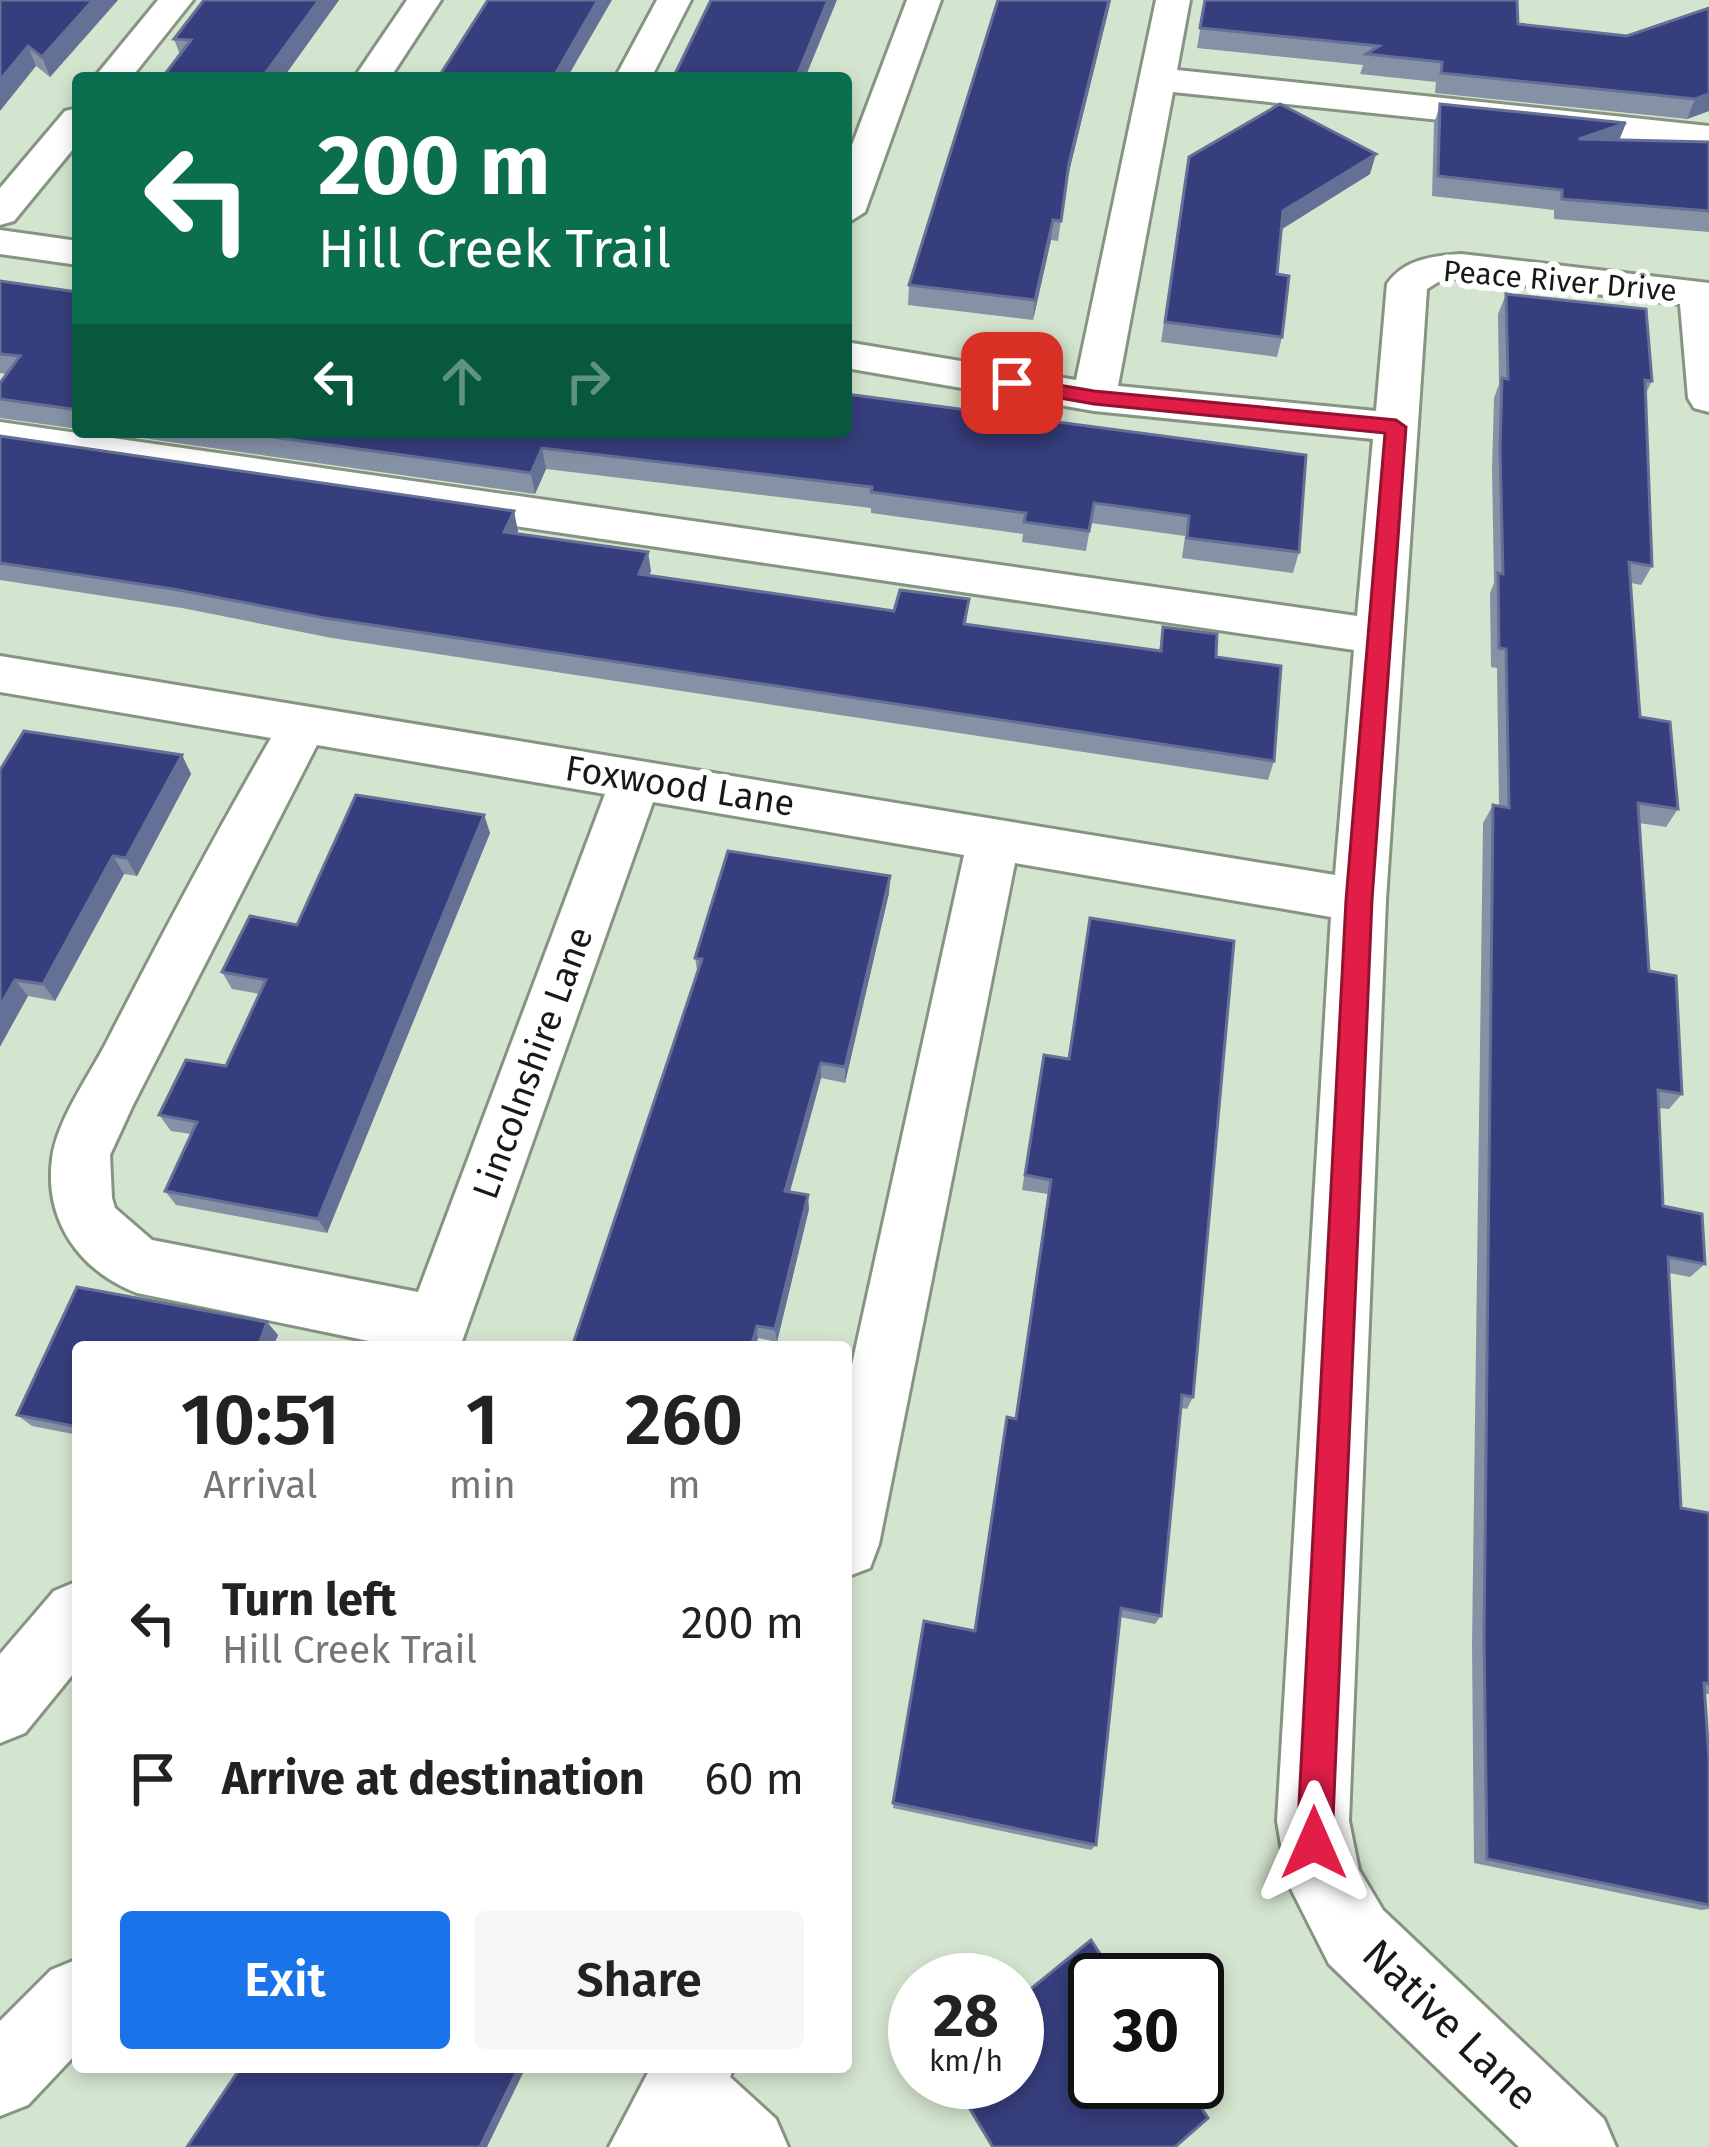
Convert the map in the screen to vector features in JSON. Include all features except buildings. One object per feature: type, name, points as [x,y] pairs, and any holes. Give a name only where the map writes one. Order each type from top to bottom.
[{"type":"street","points":[[117,72],[176,0]]},
{"type":"street","points":[[376,72],[424,0]]},
{"type":"street","points":[[636,72],[674,0]]},
{"type":"street","points":[[852,196],[924,0]]},
{"type":"street","points":[[1094,397],[1174,0]]},
{"type":"street","points":[[1157,79],[1709,137]]},
{"type":"street","points":[[0,213],[72,125]]},
{"type":"street","points":[[0,242],[72,252]]},
{"type":"street","name":"Peace River Drive","points":[[1413,277],[1433,268],[1461,266],[1704,294]]},
{"type":"street","name":"Native Lane","points":[[1413,277],[1405,292],[1359,900],[1313,1821],[1317,1863],[1356,1937],[1576,2147]]},
{"type":"street","points":[[1704,294],[1709,398]]},
{"type":"street","points":[[852,357],[1094,397],[1396,427]]},
{"type":"street","points":[[0,436],[1381,637]]},
{"type":"street","name":"Foxwood Lane","points":[[0,674],[1359,900]]},
{"type":"street","points":[[304,724],[222,870],[106,1100],[81,1156],[82,1198],[89,1223],[137,1265],[434,1336]]},
{"type":"street","name":"Lincolnshire Lane","points":[[434,1336],[636,779]]},
{"type":"street","points":[[852,1515],[994,839]]},
{"type":"street","points":[[0,1708],[72,1622]]},
{"type":"street","points":[[0,2077],[72,2003]]},
{"type":"street","points":[[677,2101],[748,2147]]},
{"type":"route","points":[[1012,383],[1094,397],[1396,427],[1359,900],[1314,1843]]}]
